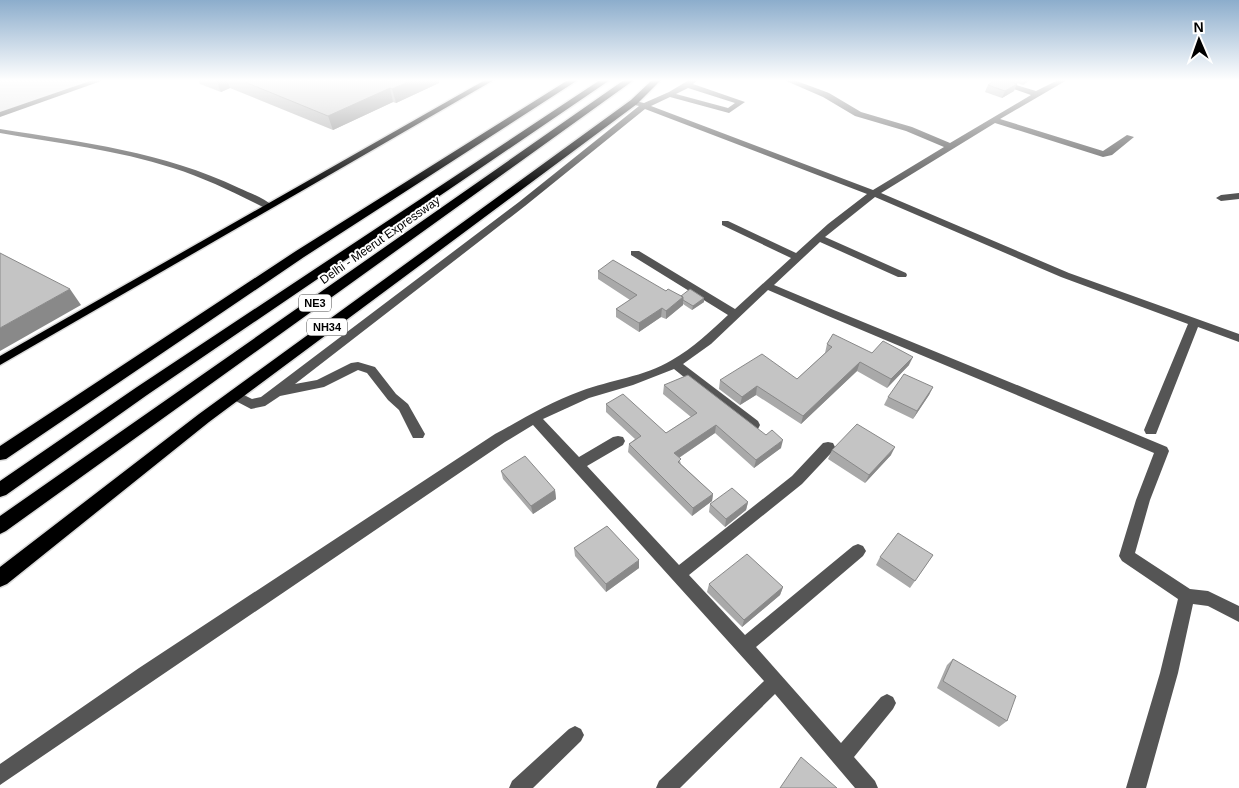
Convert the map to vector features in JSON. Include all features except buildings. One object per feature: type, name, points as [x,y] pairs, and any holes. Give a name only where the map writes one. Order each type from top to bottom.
[{"type":"highway","points":[[0,454],[300,254],[516,117]]},
{"type":"highway","name":"Delhi - Meerut Expressway","points":[[0,490],[142,391],[551,117]]},
{"type":"highway","name":"Delhi - Meerut Expressway","points":[[0,526],[578,117]]},
{"type":"highway","name":"NH34","points":[[0,578],[234,395],[621,117]]},
{"type":"main road","points":[[0,361],[426,117]]},
{"type":"street","points":[[234,395],[251,404],[266,401],[522,204],[624,117]]},
{"type":"street","points":[[673,117],[874,193],[1064,275],[1239,338]]},
{"type":"street","points":[[867,117],[909,129],[951,147]]},
{"type":"street","points":[[0,775],[145,674],[361,530],[534,418],[585,394],[629,382],[675,364],[707,341],[797,256],[874,193],[999,117]]},
{"type":"street","points":[[994,120],[1103,154],[1109,153],[1130,137]]},
{"type":"street","points":[[0,131],[106,150],[175,165],[214,179],[268,206]]},
{"type":"street","points":[[1221,198],[1239,196]]},
{"type":"street","points":[[725,223],[797,256]]},
{"type":"street","points":[[819,238],[902,275]]},
{"type":"street","points":[[635,253],[735,314]]},
{"type":"street","points":[[766,285],[931,356],[967,368],[1162,451],[1143,500],[1127,556],[1188,597],[1197,596],[1209,599],[1239,614]]},
{"type":"street","points":[[1151,430],[1194,322]]},
{"type":"street","points":[[675,364],[753,424]]},
{"type":"street","points":[[276,393],[320,384],[350,367],[371,370],[381,385],[404,407],[418,434]]},
{"type":"street","points":[[534,418],[776,681],[868,788]]},
{"type":"street","points":[[577,465],[618,441]]},
{"type":"street","points":[[678,575],[797,480],[828,446]]},
{"type":"street","points":[[744,646],[858,551]]},
{"type":"street","points":[[1136,788],[1169,673],[1184,604],[1188,597]]},
{"type":"street","points":[[666,788],[776,681]]},
{"type":"street","points":[[842,756],[887,703]]},
{"type":"street","points":[[520,788],[575,735]]}]
